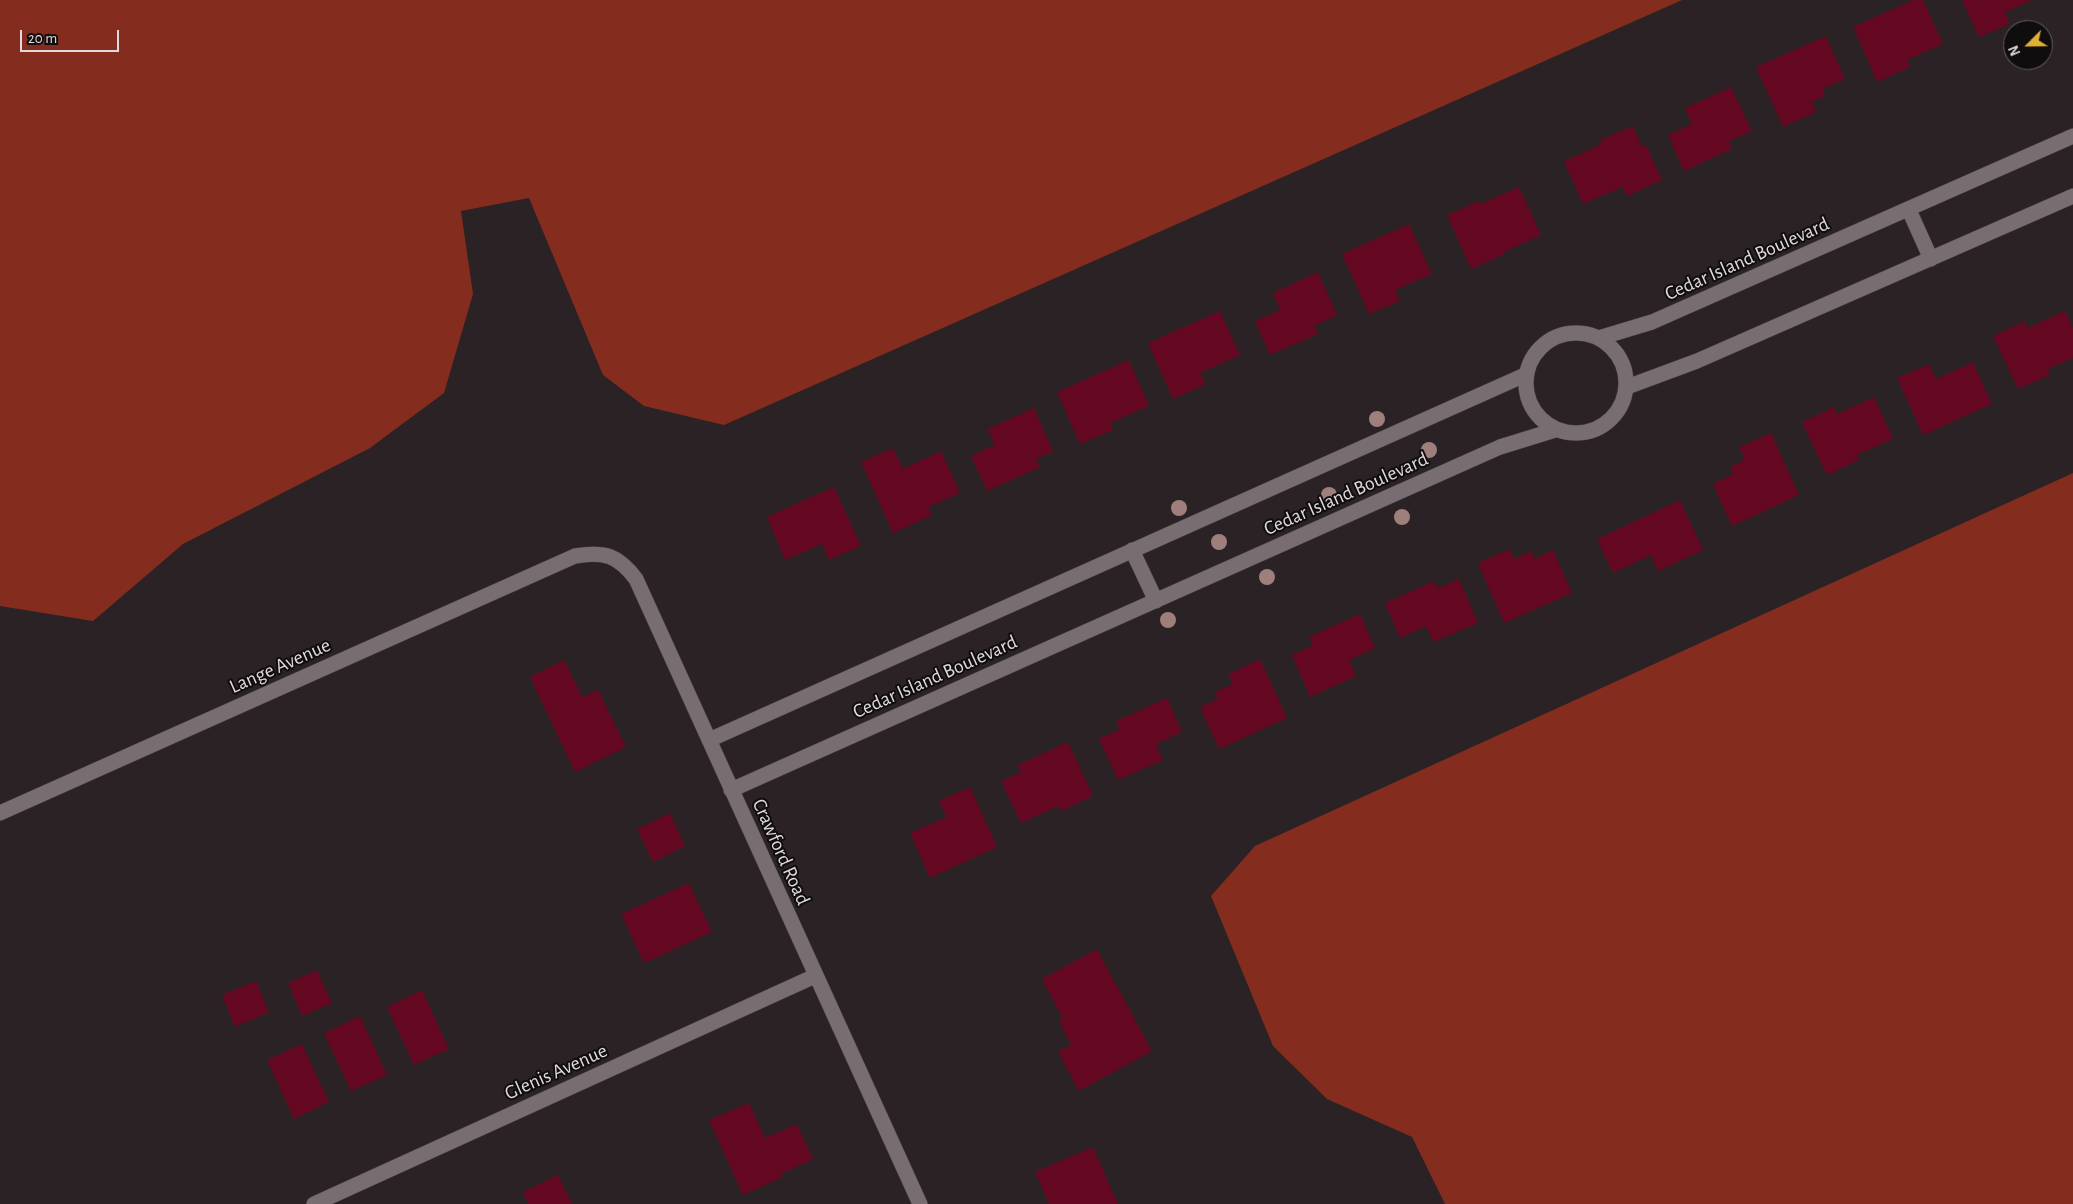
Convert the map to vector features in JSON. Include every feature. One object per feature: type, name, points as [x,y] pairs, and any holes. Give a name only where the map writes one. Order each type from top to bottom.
[{"type":"street","name":"Cedar Island Boulevard","points":[[1627,387],[1622,406],[1611,421],[1594,432],[1574,434],[1555,430],[1539,418],[1529,401],[1526,388],[1530,359],[1542,345],[1560,335],[1580,332],[1599,338],[1652,322],[2073,136]]},
{"type":"street","points":[[1599,338],[1615,351],[1624,368],[1627,387],[1697,361],[2073,196]]},
{"type":"street","points":[[1909,210],[1931,258]]},
{"type":"street","name":"Cedar Island Boulevard","points":[[708,740],[1527,374]]},
{"type":"street","name":"Cedar Island Boulevard","points":[[731,790],[1500,447],[1555,430]]},
{"type":"street","points":[[1132,550],[1156,601]]},
{"type":"street","name":"Crawford Road","points":[[575,556],[592,553],[608,555],[628,568],[636,579],[920,1204]]},
{"type":"street","name":"Lange Avenue","points":[[0,814],[575,556]]},
{"type":"street","name":"Glenis Avenue","points":[[314,1204],[815,976]]},
{"type":"shaded area","points":[[0,0],[1682,0],[724,425],[644,406],[603,375],[529,198],[461,211],[473,294],[444,393],[370,448],[183,544],[93,621],[0,606]]},
{"type":"shaded area","points":[[2073,473],[2073,1204],[1445,1204],[1412,1137],[1327,1099],[1273,1046],[1211,896],[1255,846]]},
{"type":"building","points":[[1913,0],[1923,0],[1943,44],[1907,60],[1910,67],[1877,82],[1853,27]]},
{"type":"building","points":[[1962,0],[2032,0],[2005,12],[2008,20],[2003,20],[2003,27],[1979,37]]},
{"type":"building","points":[[1826,36],[1845,79],[1822,89],[1825,96],[1812,102],[1816,112],[1783,127],[1756,67]]},
{"type":"building","points":[[1731,87],[1752,131],[1729,141],[1732,149],[1684,171],[1668,135],[1692,124],[1685,108]]},
{"type":"building","points":[[1633,126],[1642,147],[1646,145],[1662,180],[1627,196],[1622,187],[1583,204],[1564,161],[1602,144],[1600,140]]},
{"type":"building","points":[[1519,187],[1541,235],[1471,269],[1447,215],[1479,201],[1480,204]]},
{"type":"building","points":[[1409,224],[1432,274],[1395,290],[1400,301],[1369,314],[1342,254]]},
{"type":"building","points":[[1318,272],[1337,315],[1314,326],[1318,334],[1270,355],[1255,321],[1280,310],[1273,293]]},
{"type":"building","points":[[1220,311],[1240,355],[1200,373],[1206,384],[1173,399],[1148,343]]},
{"type":"building","points":[[2065,311],[2073,328],[2073,358],[2048,369],[2050,375],[2018,389],[1993,336],[2025,321],[2028,328]]},
{"type":"building","points":[[1129,360],[1149,406],[1110,423],[1113,430],[1080,444],[1057,392]]},
{"type":"building","points":[[1973,362],[1992,404],[1923,435],[1897,378],[1929,364],[1936,379]]},
{"type":"building","points":[[1874,397],[1893,439],[1857,455],[1859,460],[1827,475],[1802,422],[1834,407],[1837,414]]},
{"type":"building","points":[[1034,408],[1053,451],[1036,459],[1040,467],[987,491],[971,456],[995,445],[987,429]]},
{"type":"building","points":[[1771,433],[1799,495],[1732,526],[1713,484],[1733,474],[1730,467],[1745,460],[1739,447]]},
{"type":"building","points":[[893,448],[903,469],[941,451],[960,493],[928,507],[932,515],[893,533],[861,462]]},
{"type":"building","points":[[834,487],[861,546],[829,560],[822,544],[785,560],[767,517]]},
{"type":"building","points":[[1680,500],[1703,550],[1658,571],[1651,555],[1613,573],[1597,539]]},
{"type":"building","points":[[1510,549],[1514,559],[1531,551],[1535,559],[1553,550],[1572,593],[1504,623],[1478,563]]},
{"type":"building","points":[[1459,579],[1478,623],[1433,642],[1426,626],[1400,638],[1385,603],[1434,581],[1438,588]]},
{"type":"building","points":[[1360,614],[1375,648],[1349,660],[1356,676],[1310,697],[1292,655],[1313,645],[1309,637]]},
{"type":"building","points":[[1260,659],[1287,718],[1219,749],[1200,707],[1218,699],[1215,692],[1233,684],[1228,674]]},
{"type":"building","points":[[564,660],[582,697],[598,690],[626,747],[575,772],[530,677]]},
{"type":"building","points":[[1167,698],[1182,732],[1156,744],[1163,760],[1118,780],[1099,739],[1120,729],[1116,721]]},
{"type":"building","points":[[1068,742],[1093,796],[1061,811],[1059,806],[1021,823],[1001,781],[1021,772],[1018,765]]},
{"type":"building","points":[[970,787],[997,847],[930,878],[910,833],[947,817],[939,801]]},
{"type":"building","points":[[670,813],[685,846],[653,862],[637,829]]},
{"type":"building","points":[[689,883],[712,932],[644,963],[621,914]]},
{"type":"building","points":[[1097,949],[1152,1051],[1079,1091],[1058,1052],[1071,1045],[1059,1021],[1063,1019],[1042,979]]},
{"type":"building","points":[[317,970],[332,1003],[302,1016],[288,983]]},
{"type":"building","points":[[256,981],[269,1012],[235,1027],[222,995]]},
{"type":"building","points":[[422,990],[449,1049],[414,1065],[387,1007]]},
{"type":"building","points":[[360,1016],[387,1075],[351,1091],[324,1033]]},
{"type":"building","points":[[302,1044],[329,1102],[294,1119],[267,1060]]},
{"type":"building","points":[[749,1103],[765,1138],[797,1124],[813,1159],[781,1174],[783,1177],[743,1195],[709,1120]]},
{"type":"building","points":[[1093,1147],[1118,1204],[1049,1204],[1035,1172]]},
{"type":"building","points":[[558,1175],[572,1204],[528,1204],[523,1192]]}]
